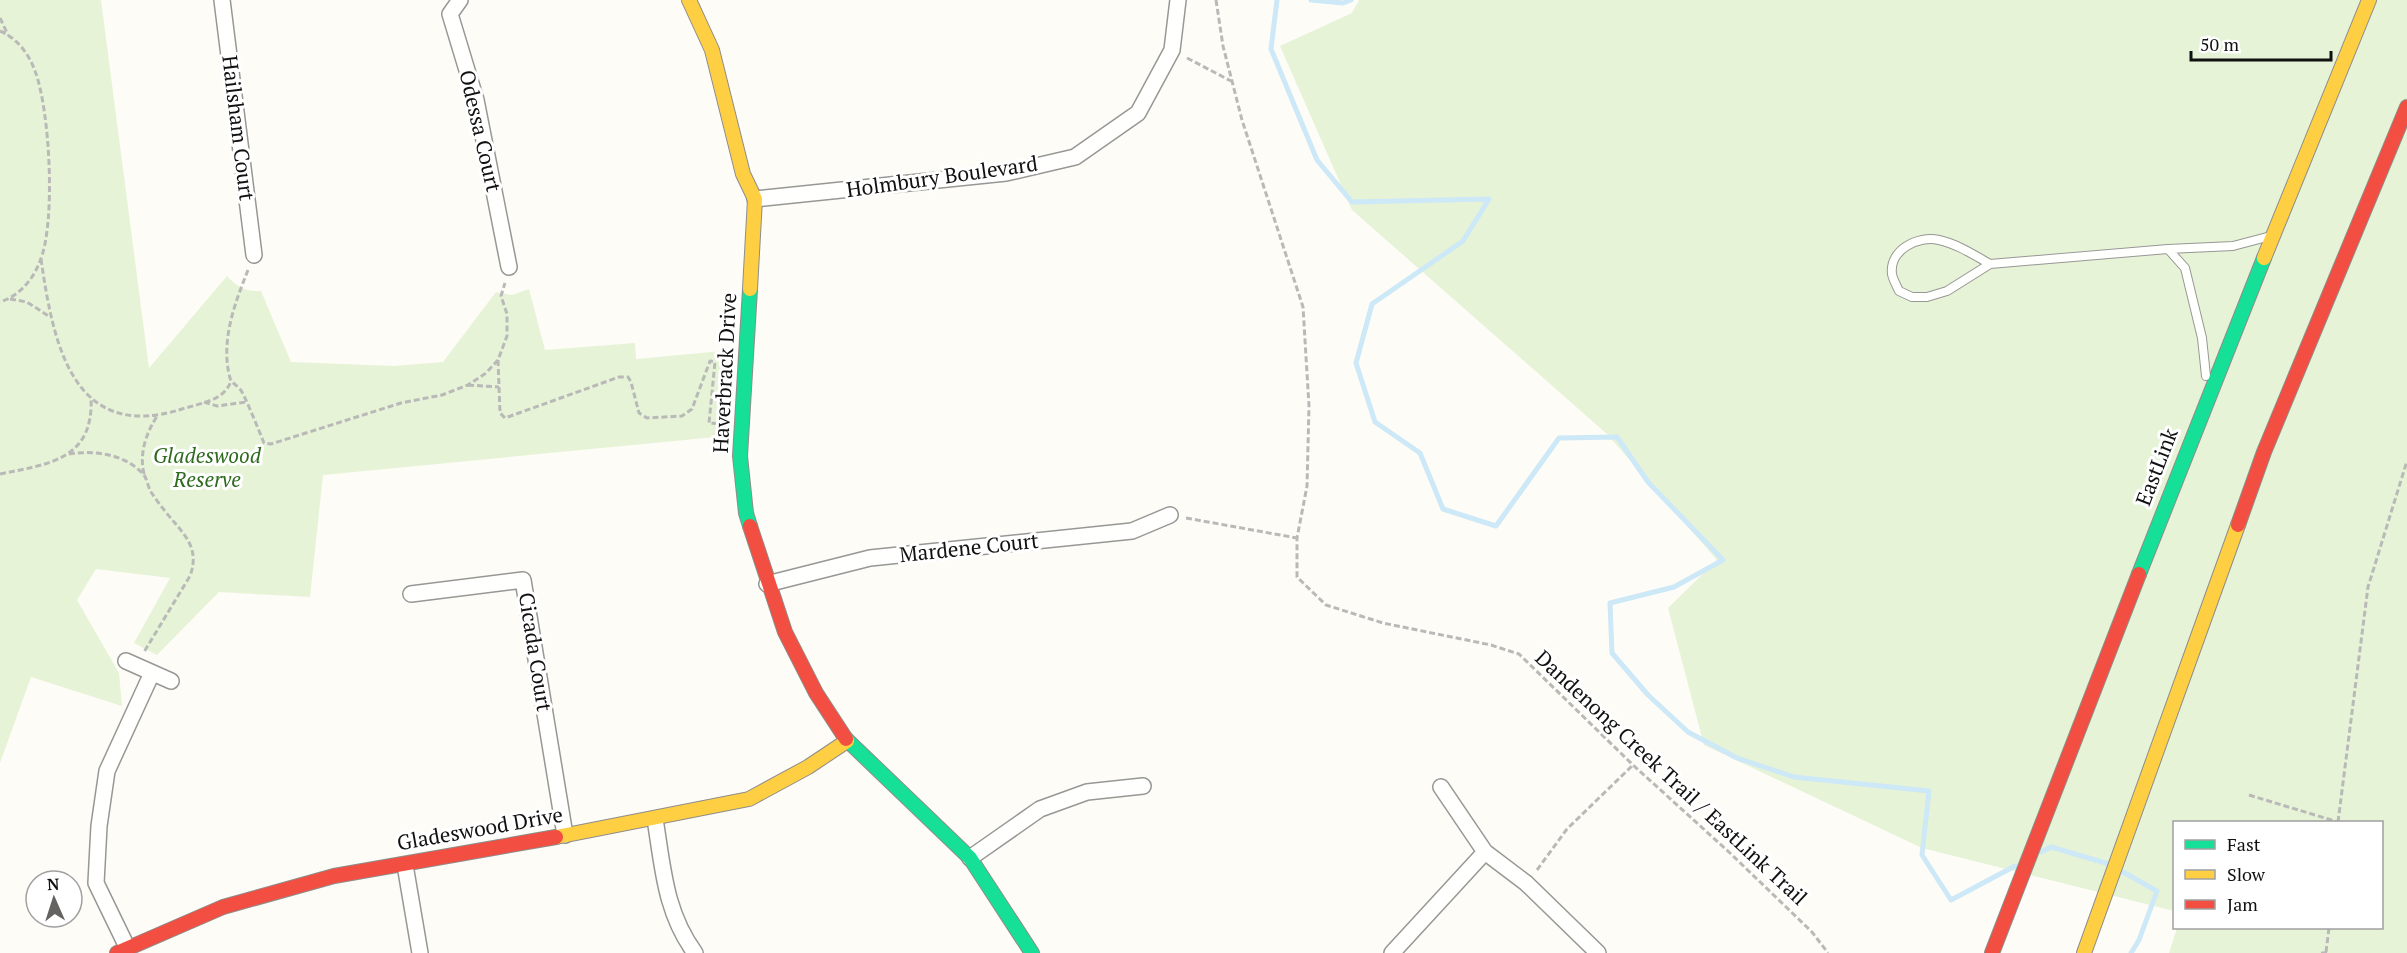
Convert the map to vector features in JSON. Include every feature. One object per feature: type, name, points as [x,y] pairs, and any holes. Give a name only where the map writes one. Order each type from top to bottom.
[{"type":"main road","name":"Haverbrack Drive","points":[[689,0],[712,51],[743,174],[755,199],[740,456],[746,513],[767,584],[785,633],[816,693],[847,741],[970,858],[1032,953]]},
{"type":"main road","name":"EastLink","points":[[1992,953],[2209,395],[2370,0]]},
{"type":"main road","points":[[2084,953],[2160,735],[2264,452],[2407,107]]},
{"type":"main road","name":"Gladeswood Drive","points":[[122,950],[223,906],[334,876],[655,819],[750,799],[808,768],[847,741]]},
{"type":"street","name":"Hailsham Court","points":[[222,0],[254,255]]},
{"type":"street","name":"Odessa Court","points":[[460,0],[450,14],[476,100],[509,267]]},
{"type":"street","name":"Holmbury Boulevard","points":[[755,199],[1006,173],[1075,157],[1138,113],[1172,50],[1178,0]]},
{"type":"street","name":"Mardene Court","points":[[767,584],[870,558],[1132,531],[1170,515]]},
{"type":"street","name":"Cicada Court","points":[[411,594],[523,580],[565,835]]},
{"type":"street","points":[[131,663],[171,681]]},
{"type":"street","points":[[122,950],[96,883],[99,826],[107,771],[152,673]]},
{"type":"street","points":[[970,858],[1040,809],[1087,792],[1143,786]]},
{"type":"street","points":[[1442,787],[1485,852],[1526,884],[1598,953]]},
{"type":"street","points":[[655,819],[668,901],[684,938],[695,953]]},
{"type":"street","points":[[1392,953],[1485,852]]},
{"type":"street","points":[[405,865],[420,953]]},
{"type":"lane","points":[[1990,264],[1937,240],[1922,240],[1908,244],[1899,253],[1893,264],[1892,275],[1899,291],[1912,297],[1927,297],[1947,291],[1990,264],[2168,249],[2233,246],[2274,235]]},
{"type":"lane","points":[[2168,249],[2185,268],[2202,338],[2209,395]]},
{"type":"path","name":"Dandenong Creek Trail / EastLink Trail","points":[[1216,0],[1222,46],[1232,82],[1303,307],[1309,406],[1307,475],[1297,538],[1297,577],[1326,605],[1383,623],[1491,645],[1519,654],[1633,765],[1730,853],[1812,932],[1828,953]]},
{"type":"path","points":[[0,18],[8,35]]},
{"type":"path","points":[[0,31],[8,35],[27,54],[35,69],[43,106],[49,158],[48,221],[41,259],[28,283],[9,299],[0,302]]},
{"type":"path","points":[[1172,50],[1232,82]]},
{"type":"path","points":[[41,259],[51,318],[70,370],[99,405],[120,414],[141,418],[157,416],[217,398],[228,390],[231,381],[228,338],[232,312],[254,255]]},
{"type":"path","points":[[231,381],[240,389],[264,443],[271,444],[401,403],[442,395],[468,385],[486,373],[498,360],[507,336],[507,314],[501,296],[509,267]]},
{"type":"path","points":[[9,299],[27,302],[51,318]]},
{"type":"path","points":[[498,360],[500,413],[505,418],[620,377],[628,377],[632,382],[639,414],[647,418],[682,416],[692,409],[710,361],[715,362],[709,423],[741,424]]},
{"type":"path","points":[[468,385],[499,387]]},
{"type":"path","points":[[69,454],[77,446],[88,426],[91,397]]},
{"type":"path","points":[[203,402],[217,406],[246,402]]},
{"type":"path","points":[[131,663],[190,576],[195,563],[192,550],[182,530],[151,492],[141,464],[144,445],[157,416]]},
{"type":"path","points":[[0,474],[48,463],[69,454],[90,452],[110,455],[129,464],[144,475]]},
{"type":"path","points":[[2338,821],[2368,587],[2407,461]]},
{"type":"path","points":[[1170,515],[1297,538]]},
{"type":"path","points":[[1526,884],[1567,829],[1633,765]]},
{"type":"path","points":[[2249,795],[2335,821]]},
{"type":"path","points":[[2321,953],[2327,953],[2329,929]]},
{"type":"green space","name":"Gladeswood Reserve","points":[[0,0],[101,0],[149,368],[227,276],[242,288],[261,291],[291,362],[394,366],[443,362],[496,292],[512,295],[529,289],[545,350],[635,343],[636,359],[722,351],[716,437],[323,475],[310,597],[219,592],[157,655],[134,643],[170,578],[96,569],[77,600],[119,673],[122,706],[31,677],[0,763]]},
{"type":"green space","points":[[1359,0],[2407,0],[2407,953],[2169,953],[2177,929],[2383,929],[2383,821],[2173,821],[2173,911],[1922,848],[1704,745],[1668,608],[1717,560],[1607,434],[1352,210],[1280,46],[1352,13]]},
{"type":"waterway","points":[[1277,0],[1271,49],[1317,160],[1352,202],[1489,199],[1463,241],[1372,304],[1356,363],[1375,422],[1420,453],[1443,509],[1496,526],[1559,438],[1617,437],[1648,482],[1723,560],[1674,587],[1610,603],[1612,653],[1648,695],[1688,732],[1737,758],[1794,777],[1929,791],[1922,855],[1951,900],[2015,866]]},
{"type":"waterway","points":[[1311,0],[1343,3],[1351,0]]},
{"type":"waterway","points":[[2041,852],[2051,847],[2109,864]]},
{"type":"waterway","points":[[2123,872],[2157,891],[2139,940],[2131,953]]},
{"type":"traffic: fast","points":[[2139,574],[2264,258]]},
{"type":"traffic: fast","points":[[750,289],[740,456],[746,513],[750,526]]},
{"type":"traffic: fast","points":[[846,739],[970,858],[1032,953]]},
{"type":"traffic: slow","points":[[689,0],[712,50],[743,174],[755,199],[750,289]]},
{"type":"traffic: slow","points":[[2264,258],[2369,0]]},
{"type":"traffic: slow","points":[[2084,953],[2238,525]]},
{"type":"traffic: slow","points":[[556,837],[749,799],[808,767],[847,741]]},
{"type":"traffic: jam","points":[[2238,525],[2264,452],[2407,107]]},
{"type":"traffic: jam","points":[[750,526],[785,632],[816,693],[846,739]]},
{"type":"traffic: jam","points":[[1992,953],[2139,574]]},
{"type":"traffic: jam","points":[[117,953],[223,907],[334,876],[556,837]]}]
